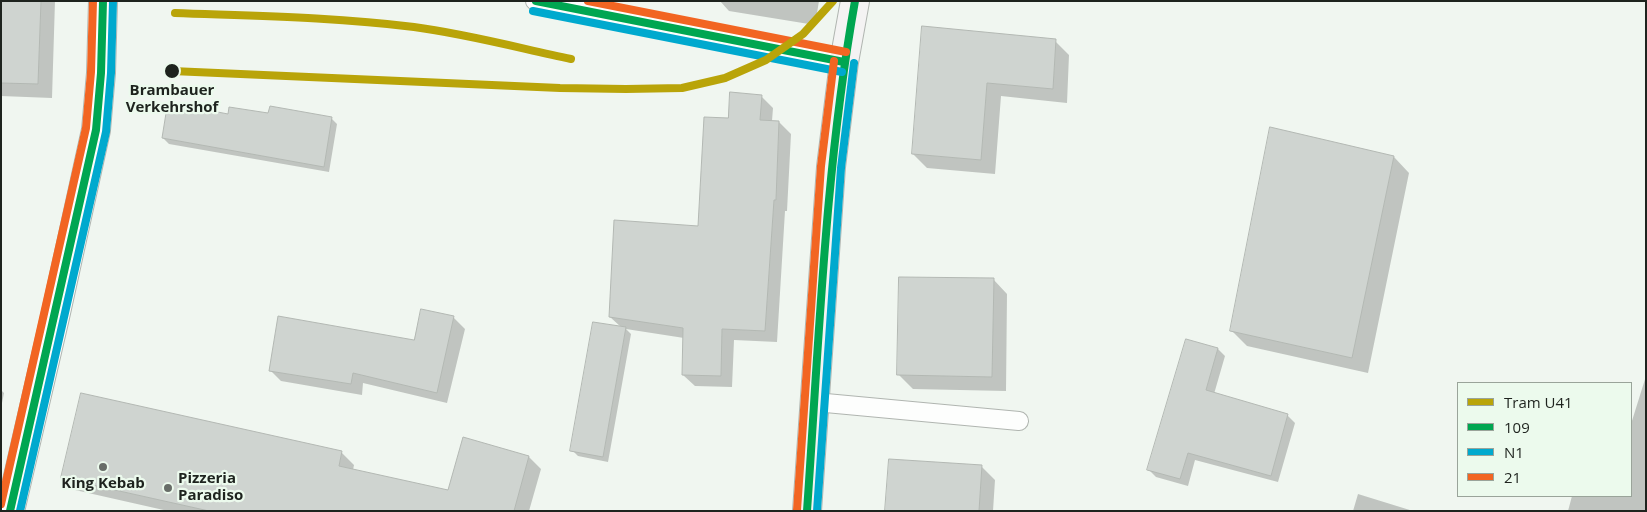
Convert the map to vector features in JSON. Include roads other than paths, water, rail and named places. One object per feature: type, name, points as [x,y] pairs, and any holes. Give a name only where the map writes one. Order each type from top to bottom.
[{"type":"main road","points":[[808,511],[830,167],[844,62],[855,1]]},
{"type":"street","points":[[10,511],[96,130],[104,1]]},
{"type":"lane","points":[[535,1],[844,62]]},
{"type":"lane","points":[[815,402],[1019,421]]},
{"type":"tram line","name":"U41","points":[[172,71],[560,88],[682,88],[725,78],[766,60],[803,34],[833,1]]},
{"type":"tram line","name":"U41","points":[[175,13],[325,19],[414,27],[473,37],[571,59]]},
{"type":"place","name":"Brambauer Verkehrshof","points":[[172,71]]},
{"type":"place","name":"King Kebab","points":[[103,467]]},
{"type":"place","name":"Pizzeria Paradiso","points":[[168,488]]}]
